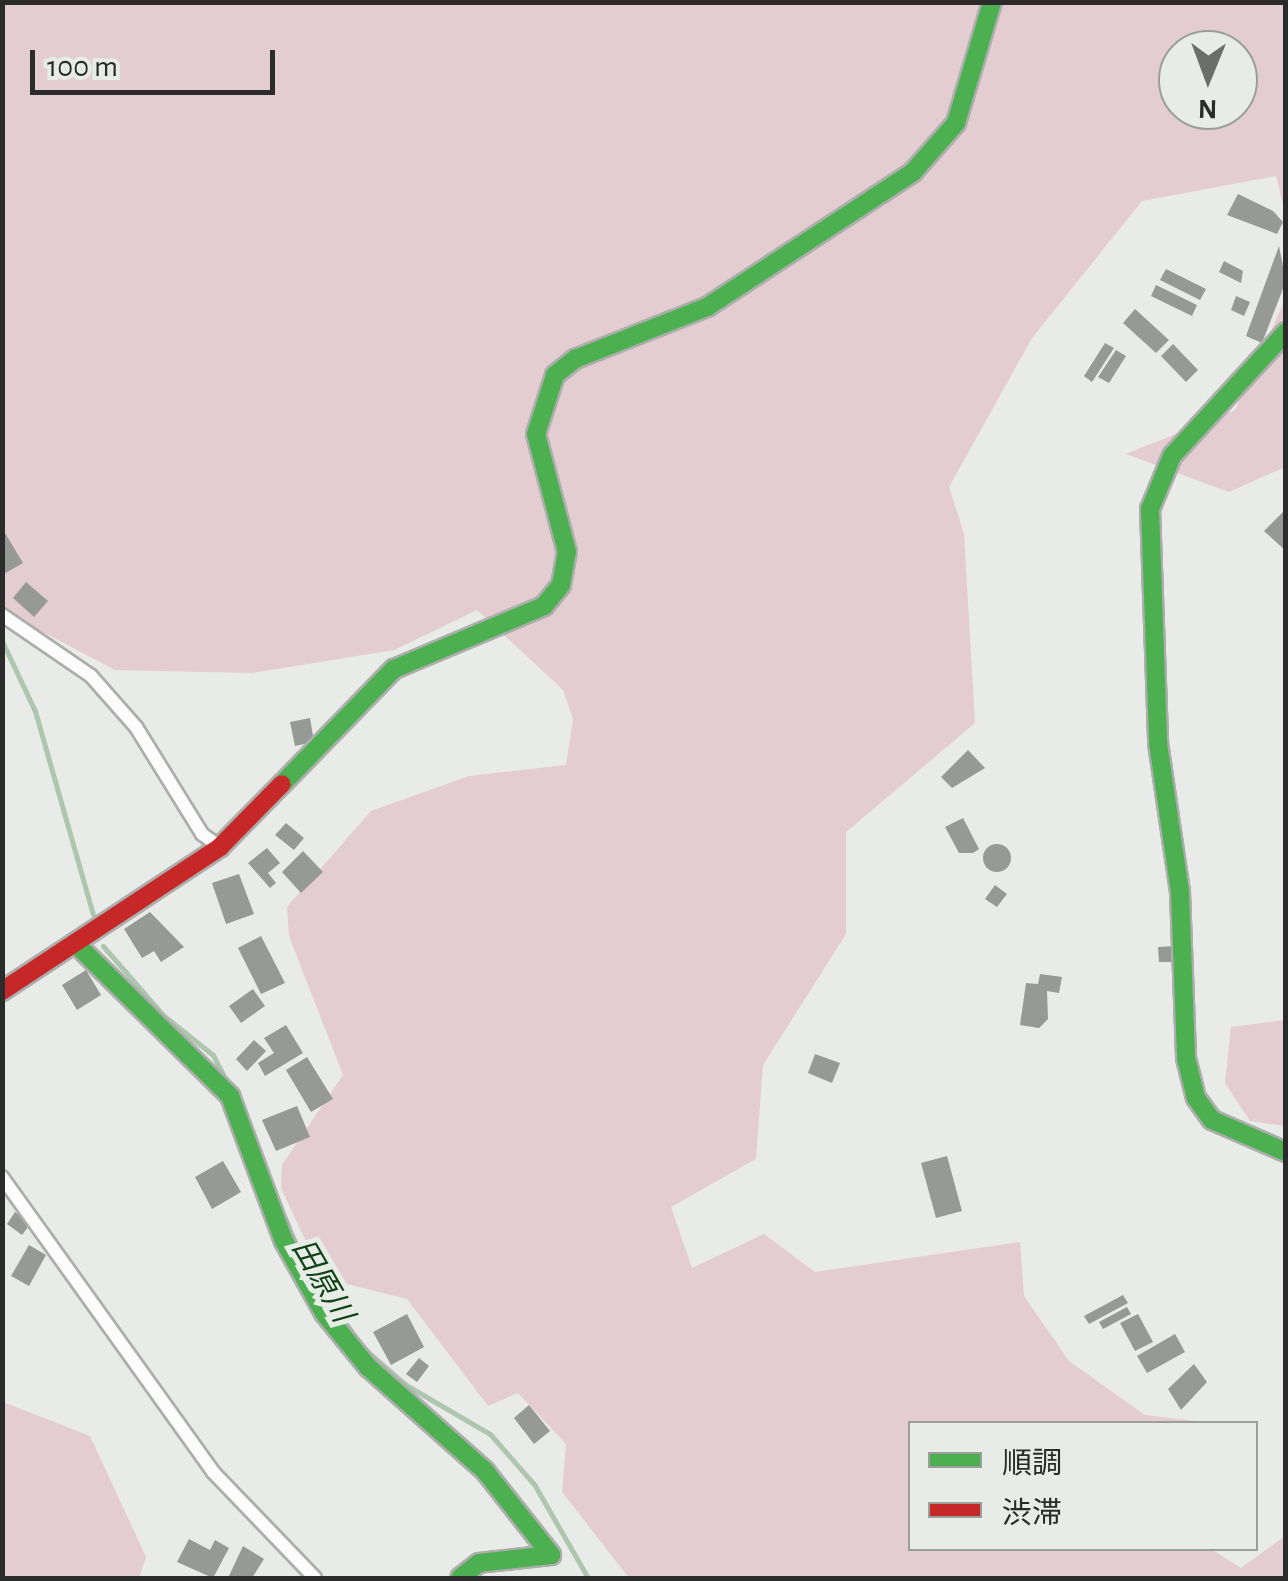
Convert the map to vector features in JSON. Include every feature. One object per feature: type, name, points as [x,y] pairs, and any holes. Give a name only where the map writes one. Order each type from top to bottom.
[{"type":"street","points":[[2,991],[220,847],[394,668],[544,606],[561,585],[567,552],[536,434],[554,375],[575,358],[707,307],[927,160],[967,97],[992,2]]},
{"type":"street","points":[[1286,332],[1172,456],[1150,509],[1158,743],[1180,892],[1186,1058],[1196,1098],[1212,1120],[1286,1152]]},
{"type":"street","points":[[2,615],[102,687],[202,834],[220,847]]},
{"type":"street","points":[[75,943],[230,1096],[284,1241],[324,1313],[368,1367],[485,1471],[551,1556],[479,1564],[460,1578]]},
{"type":"street","points":[[2,1177],[213,1472],[315,1578]]},
{"type":"shaded area","points":[[2,3],[1285,3],[1285,212],[1276,176],[1142,201],[1032,338],[949,487],[964,534],[975,723],[846,832],[846,934],[763,1065],[756,1159],[671,1207],[692,1268],[764,1234],[815,1272],[1020,1242],[1024,1296],[1069,1361],[1145,1415],[1195,1421],[908,1421],[908,1551],[1214,1551],[1241,1568],[1285,1536],[1285,1578],[629,1578],[562,1492],[566,1444],[518,1393],[488,1406],[407,1299],[323,1278],[281,1188],[282,1165],[343,1075],[289,936],[287,907],[371,811],[469,776],[566,765],[573,719],[563,690],[477,610],[394,650],[252,673],[115,670],[3,611]]},
{"type":"shaded area","points":[[1285,300],[1285,467],[1229,492],[1126,454],[1235,410]]},
{"type":"shaded area","points":[[1285,1020],[1285,1126],[1250,1121],[1225,1083],[1231,1027]]},
{"type":"shaded area","points":[[3,1402],[90,1436],[146,1557],[139,1578],[3,1578]]},
{"type":"building","points":[[1238,194],[1273,211],[1283,222],[1277,234],[1227,215]]},
{"type":"building","points":[[1279,246],[1286,281],[1262,343],[1246,336]]},
{"type":"building","points":[[1224,261],[1243,271],[1241,283],[1219,272]]},
{"type":"building","points":[[1166,269],[1206,289],[1200,300],[1160,280]]},
{"type":"building","points":[[1156,285],[1197,305],[1192,316],[1151,296]]},
{"type":"building","points":[[1236,296],[1250,302],[1244,316],[1231,310]]},
{"type":"building","points":[[1135,309],[1169,340],[1156,353],[1123,323]]},
{"type":"building","points":[[1105,343],[1114,348],[1092,382],[1084,376]]},
{"type":"building","points":[[1173,344],[1198,370],[1186,382],[1161,356]]},
{"type":"building","points":[[1116,350],[1126,356],[1109,383],[1098,377]]},
{"type":"building","points":[[1286,509],[1286,551],[1264,531]]},
{"type":"building","points":[[2,528],[23,563],[2,575]]},
{"type":"building","points":[[26,582],[48,601],[34,617],[13,598]]},
{"type":"building","points":[[310,718],[314,742],[295,746],[290,722]]},
{"type":"building","points":[[968,750],[985,768],[952,788],[941,777]]},
{"type":"building","points":[[963,818],[979,849],[973,853],[959,853],[945,827]]},
{"type":"building","points":[[286,823],[304,838],[294,850],[275,835]]},
{"type":"building","points":[[997,844],[1007,848],[1011,858],[1007,868],[997,872],[987,868],[983,858],[987,848]]},
{"type":"building","points":[[267,848],[280,863],[268,873],[276,883],[270,888],[248,863]]},
{"type":"building","points":[[303,851],[323,872],[301,893],[282,872]]},
{"type":"building","points":[[239,874],[254,914],[226,924],[212,883]]},
{"type":"building","points":[[995,885],[1007,894],[997,907],[985,899]]},
{"type":"building","points":[[150,912],[184,947],[161,962],[154,951],[142,958],[124,929]]},
{"type":"building","points":[[261,936],[285,983],[261,994],[238,948]]},
{"type":"building","points":[[1175,946],[1175,962],[1159,962],[1158,947]]},
{"type":"building","points":[[86,970],[101,995],[77,1010],[62,985]]},
{"type":"building","points":[[1040,974],[1062,977],[1059,993],[1047,991],[1048,1019],[1039,1028],[1020,1025],[1026,983],[1038,984]]},
{"type":"building","points":[[253,989],[265,1006],[241,1023],[229,1006]]},
{"type":"building","points":[[286,1025],[303,1053],[265,1076],[258,1063],[274,1053],[264,1038]]},
{"type":"building","points":[[254,1040],[266,1051],[247,1071],[236,1059]]},
{"type":"building","points":[[815,1054],[840,1063],[832,1083],[808,1073]]},
{"type":"building","points":[[307,1057],[333,1099],[311,1112],[286,1070]]},
{"type":"building","points":[[297,1106],[310,1137],[276,1151],[262,1120]]},
{"type":"building","points":[[947,1156],[962,1211],[936,1218],[921,1163]]},
{"type":"building","points":[[223,1161],[241,1192],[212,1209],[195,1177]]},
{"type":"building","points":[[15,1212],[31,1223],[22,1235],[7,1224]]},
{"type":"building","points":[[29,1245],[46,1255],[29,1286],[11,1276]]},
{"type":"building","points":[[1123,1295],[1128,1303],[1089,1324],[1084,1316]]},
{"type":"building","points":[[1127,1307],[1131,1314],[1103,1329],[1099,1322]]},
{"type":"building","points":[[407,1314],[424,1347],[391,1365],[373,1332]]},
{"type":"building","points":[[1138,1314],[1153,1342],[1135,1351],[1120,1323]]},
{"type":"building","points":[[1175,1334],[1185,1352],[1147,1373],[1137,1356]]},
{"type":"building","points":[[419,1358],[429,1366],[417,1382],[406,1374]]},
{"type":"building","points":[[1194,1364],[1207,1382],[1181,1410],[1168,1389]]},
{"type":"building","points":[[529,1405],[550,1431],[534,1444],[514,1418]]},
{"type":"building","points":[[189,1539],[210,1550],[215,1540],[229,1548],[213,1578],[177,1562]]},
{"type":"building","points":[[243,1546],[264,1559],[252,1578],[228,1578]]},
{"type":"waterway","name":"田原川","points":[[2,641],[35,711],[93,914]]},
{"type":"waterway","name":"田原川","points":[[103,946],[163,1015],[213,1055],[253,1133]]},
{"type":"waterway","name":"田原川","points":[[285,1218],[298,1250]]},
{"type":"waterway","name":"田原川","points":[[311,1272],[362,1347],[406,1385],[490,1434],[534,1484],[588,1578]]},
{"type":"traffic: fast","points":[[282,784],[394,669],[544,606],[561,585],[567,552],[536,434],[555,375],[575,359],[707,307],[913,172],[956,123],[992,2]]},
{"type":"traffic: fast","points":[[1286,332],[1172,456],[1150,509],[1158,743],[1180,892],[1186,1058],[1196,1098],[1212,1120],[1286,1152]]},
{"type":"traffic: fast","points":[[75,943],[230,1096],[284,1241],[324,1313],[368,1367],[485,1471],[551,1555],[479,1563],[460,1578]]},
{"type":"traffic: jam","points":[[2,991],[220,847],[282,784]]}]
